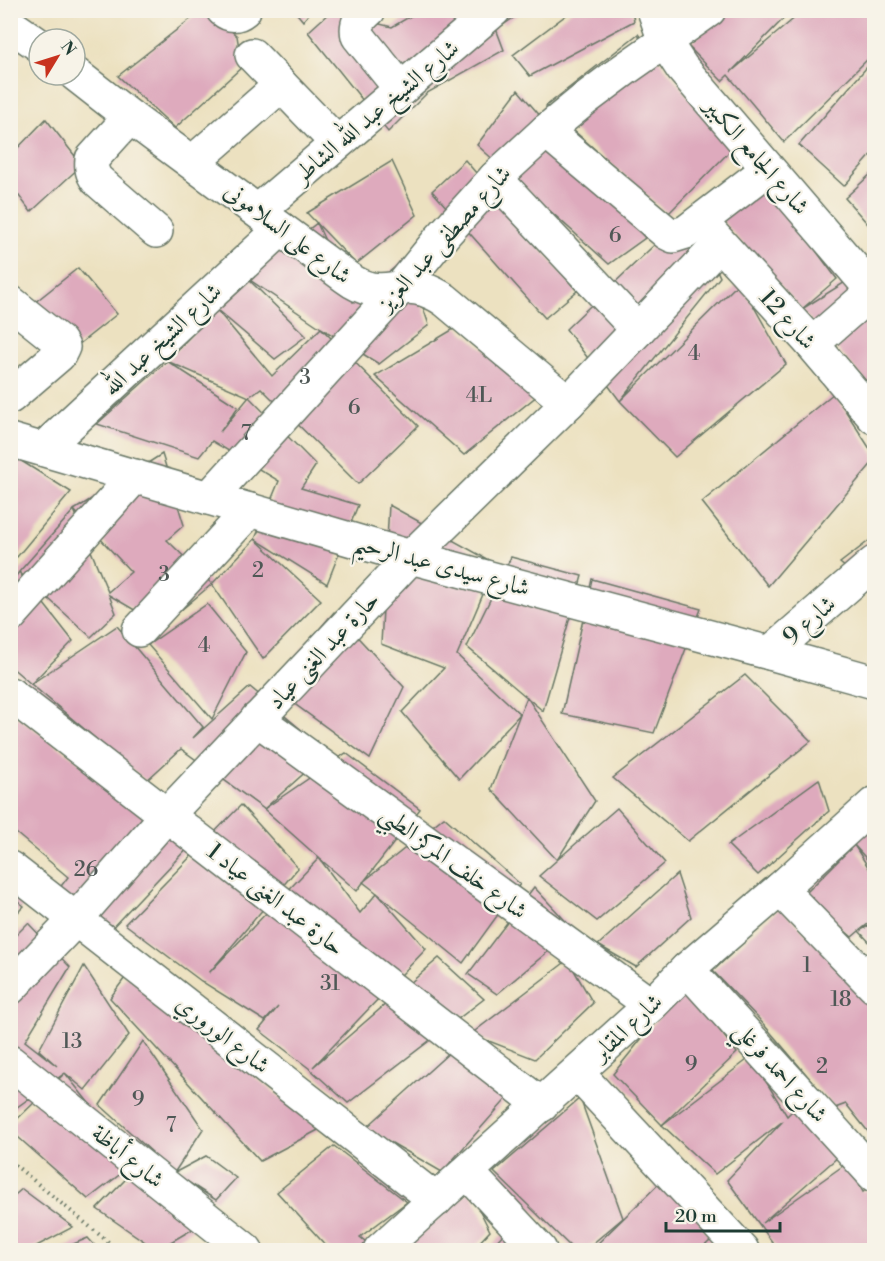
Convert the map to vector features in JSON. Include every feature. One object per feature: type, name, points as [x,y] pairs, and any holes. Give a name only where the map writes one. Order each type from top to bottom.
[{"type":"street","points":[[223,10],[227,14],[234,15],[244,10]]},
{"type":"street","points":[[369,10],[358,23],[358,36],[401,89]]},
{"type":"street","name":"شارع الشيخ عبد الله الشاطر","points":[[269,220],[337,143],[494,10]]},
{"type":"street","name":"شارع الجامع الكبير","points":[[654,10],[665,42],[682,68],[874,291]]},
{"type":"street","name":"شارع مصطفى عبد العزيز","points":[[209,498],[401,287],[439,240],[495,178],[546,131],[625,69],[709,10]]},
{"type":"street","points":[[10,25],[27,37]]},
{"type":"street","points":[[252,55],[337,143]]},
{"type":"street","name":"شارع على السلامونى","points":[[87,83],[358,286],[373,290],[401,287],[432,292],[568,404]]},
{"type":"street","points":[[192,162],[280,85]]},
{"type":"street","points":[[130,117],[92,159],[91,166],[97,180],[156,231]]},
{"type":"street","points":[[546,131],[673,236],[686,232],[711,233],[768,169]]},
{"type":"street","points":[[495,178],[638,330]]},
{"type":"street","name":"شارع الشيخ عبد الله","points":[[43,449],[269,220]]},
{"type":"street","name":"حارة عبد الغنى عياد","points":[[10,988],[76,919],[257,719],[411,557],[568,404],[638,330],[711,233]]},
{"type":"street","name":"شارع 12","points":[[711,233],[812,344],[874,417]]},
{"type":"street","points":[[812,344],[874,291]]},
{"type":"street","points":[[10,302],[60,342],[63,347],[59,355],[10,397]]},
{"type":"street","name":"شارع سيدى عبد الرحيم","points":[[10,440],[411,557],[874,682]]},
{"type":"street","points":[[10,616],[135,476]]},
{"type":"street","points":[[140,630],[250,510]]},
{"type":"street","name":"شارع 9","points":[[770,653],[874,563]]},
{"type":"street","name":"حارة عبد الغنى عياد 1","points":[[10,694],[542,1105]]},
{"type":"street","name":"شارع خلف المركز الطبي","points":[[257,719],[651,1005]]},
{"type":"street","name":"شارع المقابر","points":[[380,1251],[577,1073],[687,969],[874,804]]},
{"type":"street","name":"شارع الوروري","points":[[10,868],[436,1200]]},
{"type":"street","points":[[780,889],[874,986]]},
{"type":"street","name":"شارع احمد فرغلي","points":[[687,969],[874,1175]]},
{"type":"street","name":"شارع أباظة","points":[[10,1062],[246,1251]]},
{"type":"street","points":[[577,1073],[742,1251]]},
{"type":"street","points":[[467,1172],[540,1251]]},
{"type":"path","points":[[10,1161],[118,1251]]},
{"type":"building","points":[[202,10],[207,10],[237,36],[242,67],[175,128],[118,76]]},
{"type":"building","points":[[294,10],[312,10],[303,21]]},
{"type":"building","points":[[421,10],[489,10],[504,50],[427,93],[388,132],[308,32],[330,12],[392,27]]},
{"type":"building","points":[[499,10],[525,10],[503,25]]},
{"type":"building","points":[[573,10],[632,10],[634,21],[530,76],[513,55]]},
{"type":"building","points":[[727,10],[792,10],[731,72],[804,10],[874,10],[874,53],[784,142],[728,75],[722,81],[688,46]]},
{"type":"building","points":[[638,34],[731,150],[668,214],[546,106]]},
{"type":"building","points":[[874,59],[874,152],[844,186],[799,145]]},
{"type":"building","points":[[518,90],[645,238],[609,264],[477,145]]},
{"type":"building","points":[[46,119],[82,165],[31,212],[10,184],[10,156]]},
{"type":"building","points":[[465,160],[577,291],[545,318],[432,191]]},
{"type":"building","points":[[392,161],[417,215],[356,264],[307,213]]},
{"type":"building","points":[[874,171],[874,231],[845,198]]},
{"type":"building","points":[[765,182],[837,279],[802,309],[874,264],[874,390],[719,217]]},
{"type":"building","points":[[690,211],[720,277],[620,401],[566,329]]},
{"type":"building","points":[[317,223],[353,302],[406,258],[429,325],[379,364],[247,278]]},
{"type":"building","points":[[78,268],[117,314],[73,349],[29,307]]},
{"type":"building","points":[[247,278],[306,336],[275,359],[216,309]]},
{"type":"building","points":[[740,282],[786,364],[675,457],[620,401]]},
{"type":"building","points":[[216,309],[272,376],[321,328],[418,426],[358,484],[261,388],[249,397],[167,361]]},
{"type":"building","points":[[457,327],[538,395],[464,455],[375,376]]},
{"type":"building","points":[[167,361],[238,407],[220,432],[249,397],[316,465],[301,488],[358,505],[327,584],[255,539],[279,481],[212,441],[199,457],[97,424]]},
{"type":"building","points":[[834,393],[874,455],[874,461],[768,586],[702,502]]},
{"type":"building","points":[[10,454],[71,492],[17,557],[10,551]]},
{"type":"building","points":[[162,454],[184,525],[167,540],[212,584],[162,626],[109,595],[116,613],[91,637],[19,572],[74,510]],"holes":[[[74,510],[131,572],[108,592]]]},
{"type":"building","points":[[389,505],[496,564],[457,655],[520,714],[459,779],[402,712],[444,668],[381,644]]},
{"type":"building","points":[[874,537],[874,591],[840,563]]},
{"type":"building","points":[[255,539],[321,600],[263,659],[212,584]]},
{"type":"building","points":[[511,557],[582,576],[543,711],[467,647]]},
{"type":"building","points":[[19,572],[73,641],[31,684],[10,666],[10,584]]},
{"type":"building","points":[[592,579],[701,609],[654,733],[562,714]]},
{"type":"building","points":[[207,604],[246,652],[212,719],[148,645]]},
{"type":"building","points":[[334,612],[404,687],[370,759],[270,686]]},
{"type":"building","points":[[117,626],[203,727],[193,738],[250,687],[328,752],[264,809],[181,749],[146,781],[31,684]]},
{"type":"building","points":[[745,675],[811,741],[688,841],[613,778]]},
{"type":"building","points":[[527,697],[595,801],[557,860],[491,789]]},
{"type":"building","points":[[17,717],[192,843],[107,933],[55,894],[68,877],[10,828],[10,724]]},
{"type":"building","points":[[346,753],[420,809],[364,881],[444,817],[520,884],[463,963],[363,882],[357,891],[264,809]]},
{"type":"building","points":[[819,779],[829,811],[758,875],[728,845]]},
{"type":"building","points":[[241,805],[298,868],[209,973],[319,858],[360,913],[377,893],[426,949],[313,1067],[439,958],[484,999],[348,1103],[310,1069],[259,1030],[278,1007],[265,1021],[201,981],[125,924]]},
{"type":"building","points":[[617,808],[665,863],[597,921],[539,876]]},
{"type":"building","points":[[874,817],[874,867],[854,845]]},
{"type":"building","points":[[854,845],[874,876],[874,919],[852,937],[804,895]]},
{"type":"building","points":[[677,874],[691,917],[636,967],[598,945]]},
{"type":"building","points":[[534,887],[574,930],[497,994],[468,974]]},
{"type":"building","points":[[10,895],[24,906],[10,920]]},
{"type":"building","points":[[780,908],[832,958],[874,1006],[874,1139],[846,1104],[835,1108],[759,1019],[713,971]]},
{"type":"building","points":[[28,923],[70,967],[25,1041],[57,1066],[39,1050],[84,966],[129,1035],[85,1090],[65,1073],[10,1112],[10,941]]},
{"type":"building","points":[[874,923],[874,947],[859,931]]},
{"type":"building","points":[[568,960],[593,1003],[535,1059],[471,1034]]},
{"type":"building","points":[[127,975],[320,1129],[260,1161],[110,998]]},
{"type":"building","points":[[685,985],[737,1053],[662,1125],[613,1074]]},
{"type":"building","points":[[143,1041],[203,1129],[174,1173],[217,1215],[157,1250],[97,1209],[152,1152],[100,1105]]},
{"type":"building","points":[[450,1052],[510,1095],[442,1172],[366,1128]]},
{"type":"building","points":[[751,1057],[787,1116],[796,1107],[838,1157],[762,1223],[847,1163],[863,1192],[871,1185],[874,1189],[874,1250],[778,1250],[727,1180],[783,1121],[715,1174],[662,1125]]},
{"type":"building","points":[[65,1073],[136,1162],[88,1199],[10,1130],[10,1126]]},
{"type":"building","points":[[580,1098],[623,1218],[585,1250],[574,1250],[494,1172]]},
{"type":"building","points":[[334,1146],[407,1202],[360,1237],[376,1250],[330,1250],[277,1192]]},
{"type":"building","points":[[206,1156],[236,1178],[216,1200],[174,1173]]},
{"type":"building","points":[[670,1173],[711,1240],[700,1250],[591,1250]]},
{"type":"building","points":[[22,1189],[73,1227],[29,1250],[10,1250],[10,1199]]},
{"type":"building","points":[[470,1191],[490,1231],[472,1250],[402,1250]]},
{"type":"building","points":[[514,1223],[527,1250],[488,1250]]},
{"type":"building","points":[[88,1238],[99,1250],[59,1250]]}]
